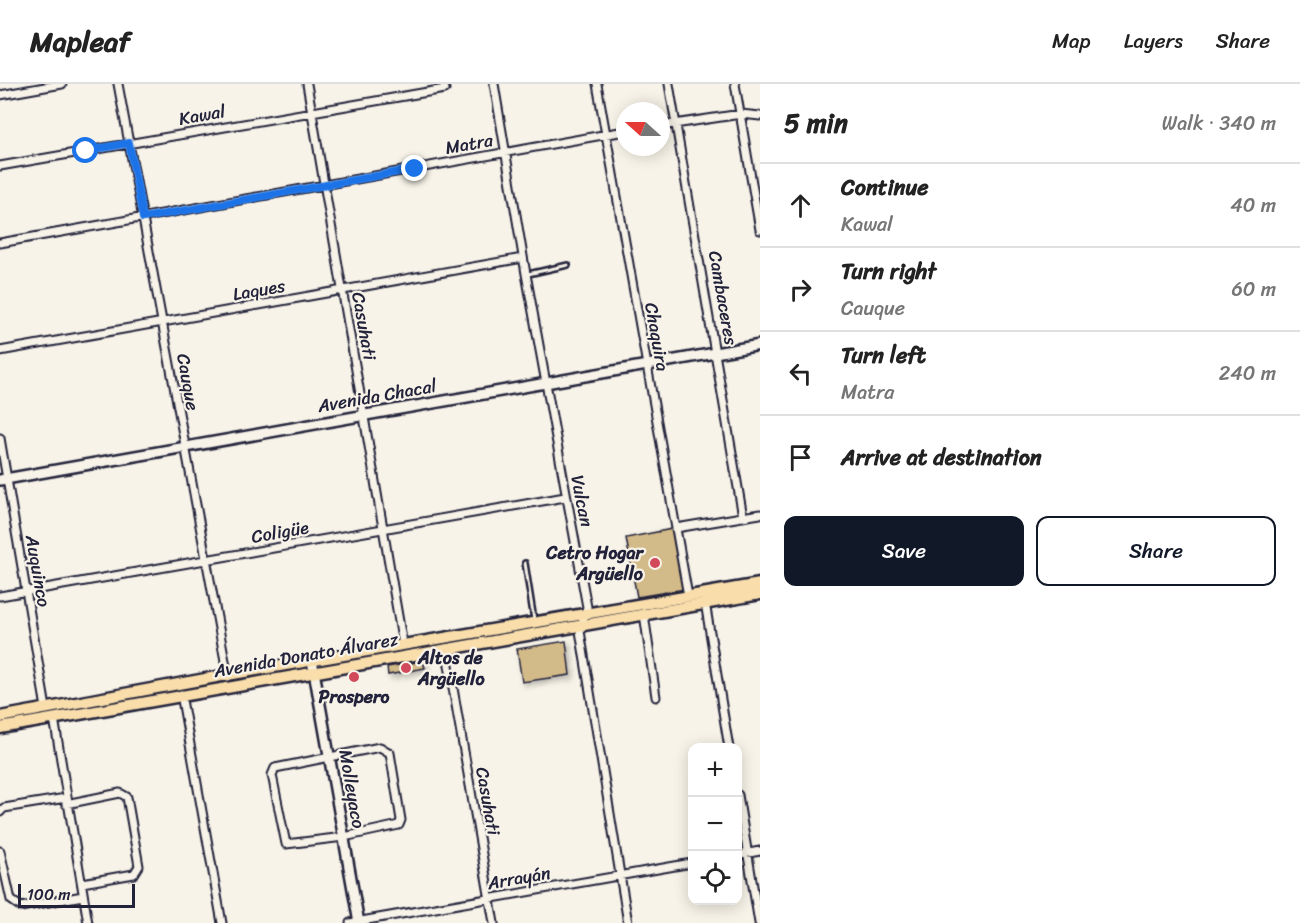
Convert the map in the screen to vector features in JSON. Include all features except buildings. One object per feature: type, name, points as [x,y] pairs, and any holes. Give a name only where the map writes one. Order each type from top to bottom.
[{"type":"main road","name":"Avenida Chacal","points":[[3,479],[760,345]]},
{"type":"main road","name":"Avenida Donato Álvarez","points":[[313,665],[446,648],[644,614],[760,584]]},
{"type":"main road","name":"Avenida Donato Álvarez","points":[[0,717],[313,665],[403,645],[586,612],[688,596],[704,598],[760,594]]},
{"type":"main road","name":"Molleyaco","points":[[313,665],[344,837],[356,922]]},
{"type":"main road","name":"Avenida Donato Álvarez","points":[[0,728],[181,694],[228,680]]},
{"type":"street","points":[[0,95],[62,84]]},
{"type":"street","name":"Cauque","points":[[118,84],[228,680]]},
{"type":"street","name":"Casuhati","points":[[308,84],[403,645]]},
{"type":"street","name":"Vulcan","points":[[494,84],[586,612]]},
{"type":"street","name":"Chaquira","points":[[597,84],[688,596]]},
{"type":"street","name":"Cambaceres","points":[[669,84],[717,353],[743,517]]},
{"type":"street","points":[[735,84],[757,190],[760,230]]},
{"type":"street","name":"Kawal","points":[[0,166],[446,88]]},
{"type":"street","points":[[670,125],[741,114],[760,116]]},
{"type":"street","name":"Matra","points":[[0,243],[616,132]]},
{"type":"street","name":"Laques","points":[[0,351],[523,258]]},
{"type":"street","name":"Auquinco","points":[[0,438],[3,479],[26,591],[46,708]]},
{"type":"street","name":"Coligüe","points":[[0,596],[566,497]]},
{"type":"street","points":[[676,528],[760,514]]},
{"type":"street","points":[[704,598],[728,743]]},
{"type":"street","points":[[586,612],[580,625],[628,923]]},
{"type":"street","points":[[644,614],[656,698]]},
{"type":"street","name":"Casuhati","points":[[446,648],[494,923]]},
{"type":"street","points":[[181,694],[222,923]]},
{"type":"street","points":[[54,718],[88,923]]},
{"type":"street","points":[[380,747],[390,753],[401,820],[399,825],[344,837],[286,844],[272,775],[275,768],[380,747]]},
{"type":"street","points":[[0,812],[4,808],[120,793],[127,797],[139,866],[137,871],[82,883]]},
{"type":"street","points":[[738,797],[759,923]]},
{"type":"street","points":[[0,850],[11,900],[15,904],[21,907],[83,896]]},
{"type":"street","points":[[742,854],[760,851]]},
{"type":"street","name":"Arrayán","points":[[356,922],[688,864]]},
{"type":"lane","points":[[526,274],[568,265]]},
{"type":"lane","points":[[525,563],[534,621]]},
{"type":"place","name":"Cetro Hogar Argüello","points":[[655,563]]},
{"type":"place","name":"Altos de Argüello","points":[[406,668]]},
{"type":"place","name":"Prospero","points":[[354,677]]},
{"type":"route","points":[[86,151],[129,143],[143,218],[415,169]]}]
